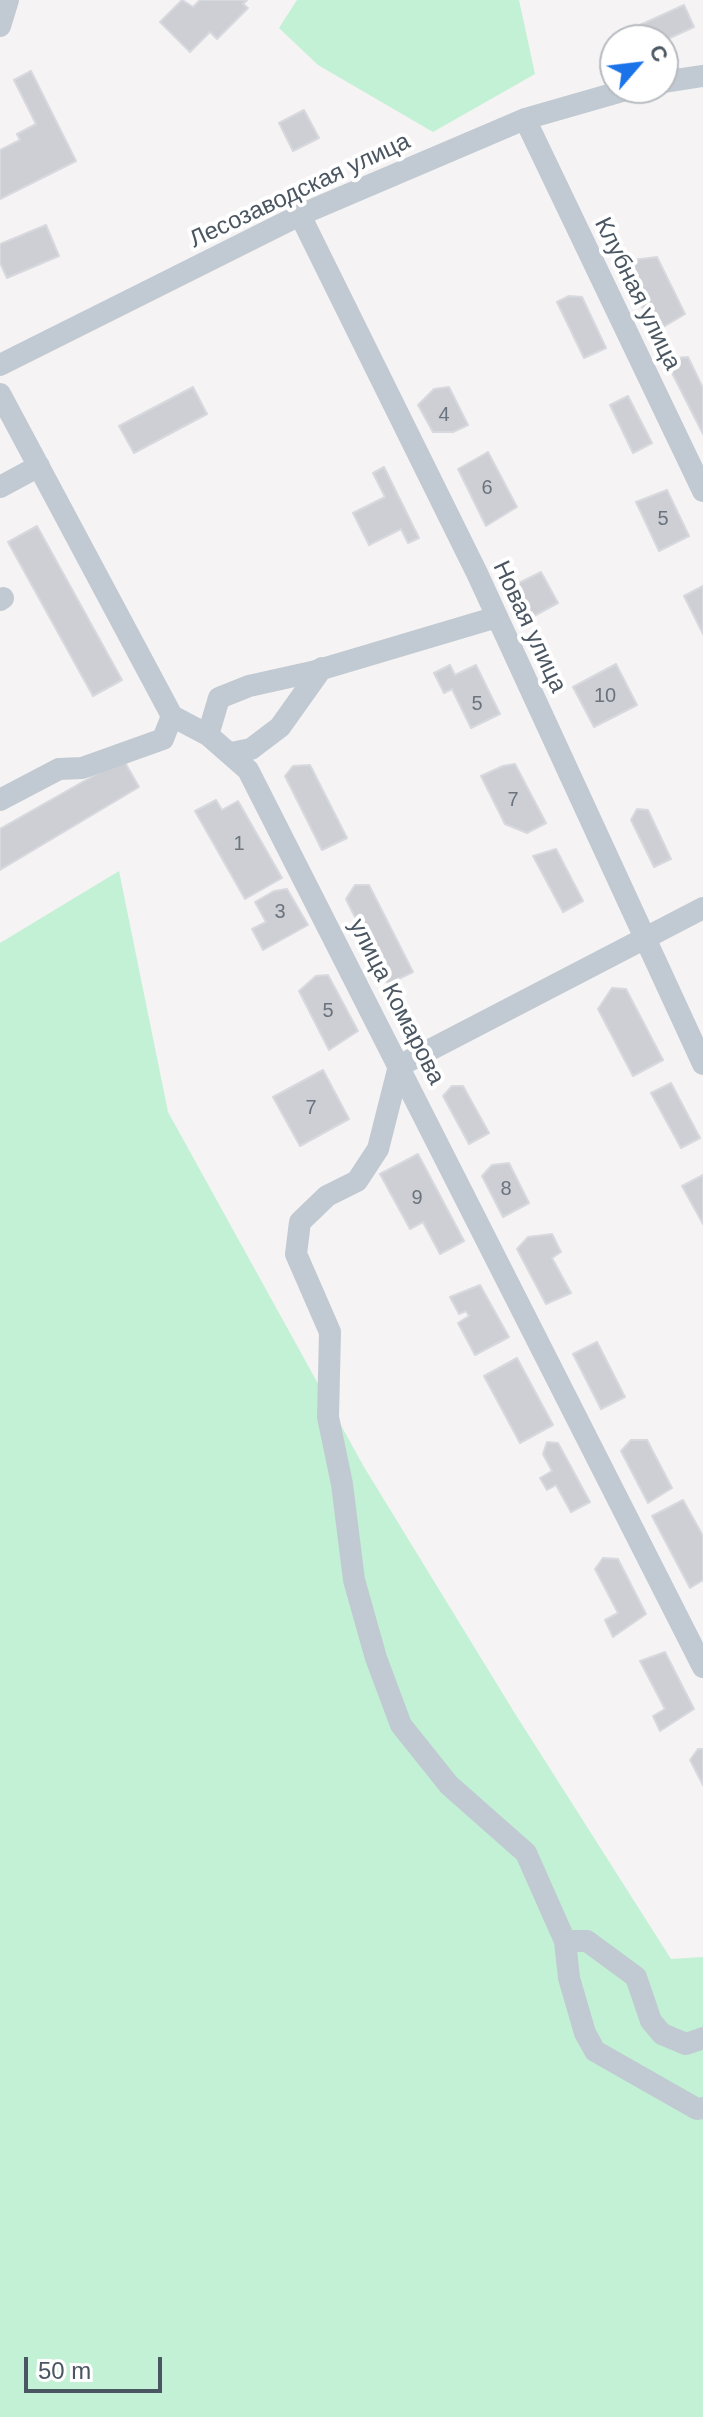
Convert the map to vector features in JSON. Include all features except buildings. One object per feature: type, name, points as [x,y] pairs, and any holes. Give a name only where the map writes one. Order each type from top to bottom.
[{"type":"street","points":[[0,26],[8,0]]},
{"type":"street","points":[[679,80],[703,76]]},
{"type":"street","name":"Лесозаводская улица","points":[[0,365],[300,215],[525,119],[599,98]]},
{"type":"street","name":"Клубная улица","points":[[525,119],[703,491]]},
{"type":"street","name":"Новая улица","points":[[300,215],[497,617],[703,1064]]},
{"type":"street","points":[[0,394],[172,716],[163,739],[82,768],[59,769],[0,800]]},
{"type":"street","points":[[0,487],[39,466]]},
{"type":"street","points":[[208,735],[219,698],[249,686],[497,617]]},
{"type":"street","points":[[231,753],[251,749],[280,727],[322,668]]},
{"type":"street","name":"улица Комарова","points":[[172,716],[208,735],[248,770],[703,1667]]},
{"type":"street","points":[[703,908],[399,1066],[378,1149],[357,1181],[327,1196],[300,1222],[296,1254],[330,1332],[328,1417],[342,1484],[354,1580],[376,1658],[401,1725],[449,1785],[526,1853],[565,1941],[569,1978],[585,2033],[595,2051],[697,2109],[703,2108]]},
{"type":"street","points":[[565,1941],[587,1941],[636,1977],[651,2021],[662,2034],[686,2044],[703,2038]]},
{"type":"green space","points":[[297,0],[519,0],[535,74],[433,132],[318,65],[279,28]]},
{"type":"green space","points":[[119,871],[168,1112],[364,1467],[514,1712],[671,1959],[703,1957],[703,2417],[0,2417],[0,943]]}]
